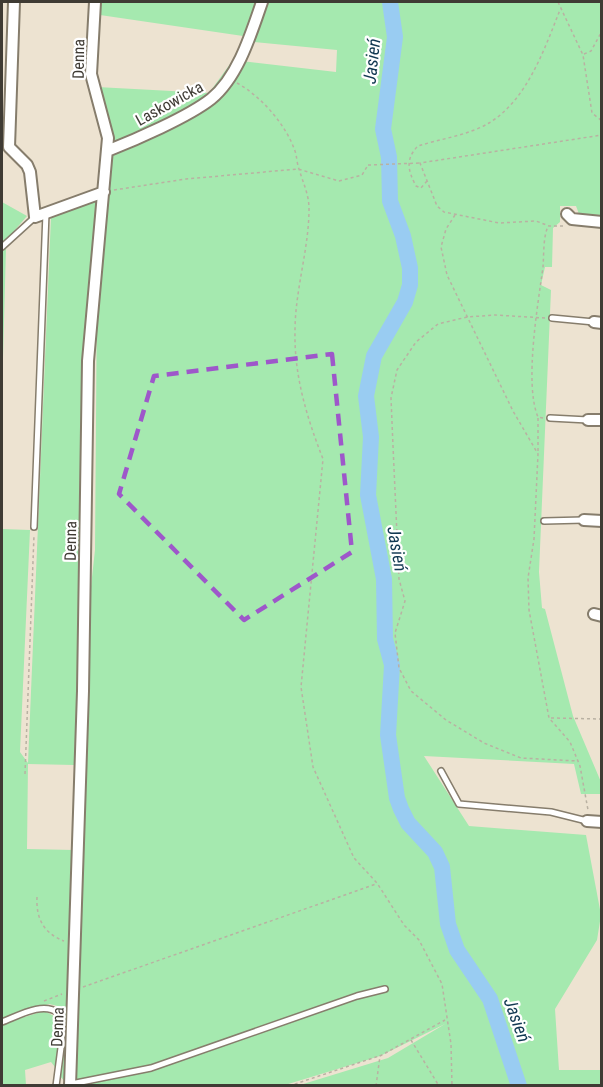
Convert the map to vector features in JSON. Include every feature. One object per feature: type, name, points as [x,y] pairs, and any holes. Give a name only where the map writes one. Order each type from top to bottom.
[{"type":"street","points":[[14,2],[9,147],[27,165],[40,215],[104,192]]},
{"type":"street","name":"Denna","points":[[69,1085],[83,700],[88,361],[93,289],[100,250],[107,151],[105,119],[91,74],[95,2]]},
{"type":"street","name":"Laskowicka","points":[[107,151],[163,126],[211,99],[226,82],[244,49],[262,2]]},
{"type":"street","points":[[567,214],[572,219],[602,222]]},
{"type":"street","points":[[588,420],[602,420]]},
{"type":"street","points":[[584,520],[602,521]]},
{"type":"lane","points":[[2,247],[40,215]]},
{"type":"lane","points":[[34,528],[40,215]]},
{"type":"lane","points":[[552,318],[598,323]]},
{"type":"lane","points":[[550,418],[588,420]]},
{"type":"lane","points":[[544,521],[584,520]]},
{"type":"lane","points":[[441,771],[459,804],[551,812],[593,821]]},
{"type":"lane","points":[[69,1085],[151,1068],[357,996],[385,989]]},
{"type":"lane","points":[[2,1022],[39,1009],[53,1009],[58,1013],[61,1019],[62,1040],[56,1086]]},
{"type":"path","points":[[558,2],[583,55],[592,113],[602,121]]},
{"type":"path","points":[[428,181],[421,188],[416,186],[408,173],[408,161],[413,151],[418,146],[487,124],[500,114],[521,90],[538,63],[560,10]]},
{"type":"path","points":[[583,55],[591,51],[602,31]]},
{"type":"path","points":[[226,82],[238,83],[261,100],[287,136],[296,152],[298,169],[305,184],[309,208],[295,329],[296,369],[310,427],[323,459],[301,687],[305,726],[313,767],[354,858],[377,884],[404,925],[419,940],[442,984],[445,1019],[451,1044],[452,1086]]},
{"type":"path","points":[[104,192],[186,179],[298,169],[339,181],[362,175],[368,165],[420,163],[602,135]]},
{"type":"path","points":[[420,163],[437,206],[455,214],[500,223],[536,221],[549,226],[563,226]]},
{"type":"path","points":[[455,214],[446,229],[441,247],[447,275],[528,441],[538,454]]},
{"type":"path","points":[[549,226],[536,318],[533,406],[538,417],[538,454],[528,588],[535,648],[549,718],[570,742],[593,821]]},
{"type":"path","points":[[552,318],[467,317],[438,324],[416,342],[397,370],[391,398],[399,579],[405,601],[395,633],[399,668],[411,691],[446,720],[484,743],[521,758],[577,761]]},
{"type":"path","points":[[538,417],[550,418]]},
{"type":"path","points":[[25,774],[34,528]]},
{"type":"path","points":[[549,718],[602,719]]},
{"type":"path","points":[[42,1001],[377,884]]},
{"type":"path","points":[[37,897],[37,911],[45,929],[74,944]]},
{"type":"path","points":[[289,1086],[380,1056],[445,1019]]},
{"type":"path","points":[[410,1040],[439,1086]]},
{"type":"path","points":[[376,1086],[380,1056]]},
{"type":"highlighted area","points":[[332,354],[352,552],[244,620],[119,494],[154,376]]},
{"type":"green space","points":[[100,2],[256,2],[243,36],[100,15]]},
{"type":"green space","points":[[267,2],[601,2],[601,215],[579,214],[576,206],[560,206],[560,222],[553,228],[552,267],[545,267],[541,285],[551,290],[539,572],[542,608],[545,609],[573,716],[601,782],[601,794],[581,794],[574,764],[424,756],[469,826],[586,835],[601,915],[597,940],[555,1009],[559,1070],[601,1070],[601,1085],[300,1085],[388,1058],[445,1024],[380,1056],[285,1085],[75,1086],[84,650],[95,550],[97,290],[104,253],[112,137],[97,87],[209,93],[233,60],[336,72],[337,50],[253,42]]},
{"type":"green space","points":[[97,199],[100,202],[88,297],[84,368],[74,765],[28,764],[27,849],[74,850],[65,1082],[60,1076],[64,1023],[62,1007],[49,1004],[2,1020],[2,529],[30,530],[20,752],[28,763],[51,217]]},
{"type":"green space","points":[[2,202],[27,216],[2,245]]},
{"type":"green space","points":[[6,248],[2,395],[2,252]]},
{"type":"green space","points":[[44,1011],[56,1017],[60,1040],[55,1067],[51,1062],[25,1070],[26,1085],[2,1085],[2,1024]]},
{"type":"waterway","name":"Jasień","points":[[390,2],[395,37],[383,129],[389,157],[390,201],[403,236],[410,268],[410,285],[405,302],[374,356],[366,396],[371,437],[368,495],[384,579],[385,639],[392,665],[388,735],[397,798],[401,809],[408,823],[435,852],[442,867],[448,924],[457,950],[490,999],[519,1086]]}]
